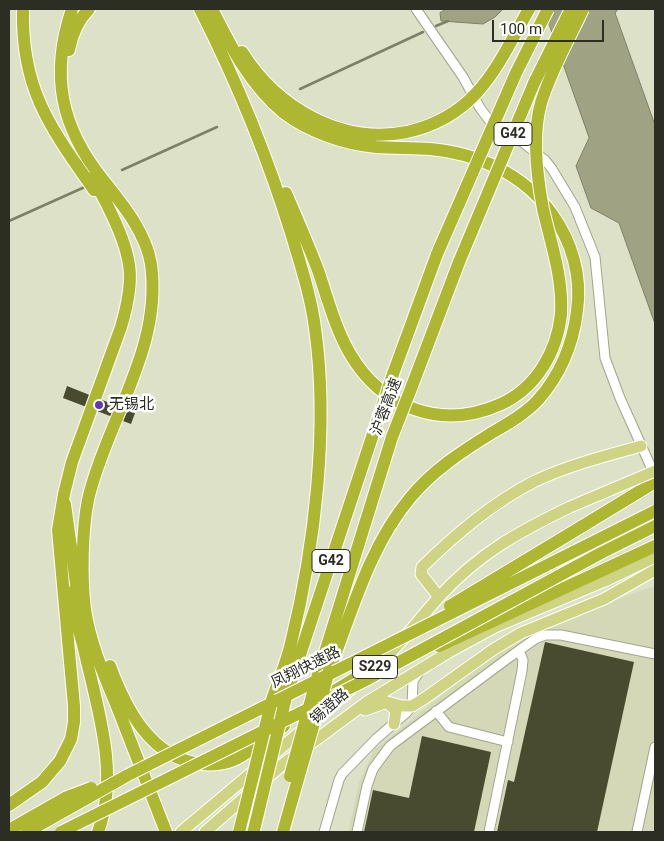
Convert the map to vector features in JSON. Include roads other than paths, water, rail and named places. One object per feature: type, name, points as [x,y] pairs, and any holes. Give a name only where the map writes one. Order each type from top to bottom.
[{"type":"highway","points":[[23,9],[23,39],[26,61],[34,91],[60,143],[116,223]]},
{"type":"highway","points":[[9,805],[42,782],[60,761],[71,738],[74,706],[58,530],[72,462],[121,327],[129,295],[130,268],[128,253],[100,189],[77,156],[59,117],[55,97],[52,60],[64,9]]},
{"type":"highway","points":[[72,9],[63,36],[61,55],[62,94],[72,132],[102,179],[117,196]]},
{"type":"highway","points":[[89,9],[81,18],[71,39],[68,52],[67,72],[73,111],[80,128],[117,196],[142,237],[150,259],[153,281],[153,304],[143,351],[98,466],[88,498],[75,612],[96,659],[157,832]]},
{"type":"highway","points":[[191,9],[205,27],[240,94],[283,208],[301,267],[315,327],[320,390],[319,454],[311,537],[304,582],[291,644],[272,700],[239,832]]},
{"type":"highway","points":[[200,9],[268,151],[317,269],[338,329],[348,351],[360,370],[376,387],[397,402],[418,411],[440,416],[464,415],[487,410],[510,400],[528,386],[544,367],[555,345],[561,314],[560,284],[543,208],[537,170],[537,127],[540,104],[583,9]]},
{"type":"highway","points":[[213,9],[260,75],[277,94],[296,109],[318,121],[351,132],[386,136],[424,128],[442,120],[476,95],[494,70],[529,9]]},
{"type":"highway","points":[[213,9],[246,72],[264,94],[286,114],[312,129],[342,140],[374,147],[431,149],[456,153],[481,160],[504,170],[526,185],[546,205],[561,227],[572,252],[578,277],[578,305],[574,332],[566,358],[554,380],[538,401],[466,449],[437,471],[411,497],[389,526],[372,559],[329,671],[288,800],[283,832]]},
{"type":"highway","name":"沪蓉高速","points":[[254,831],[286,697],[393,374],[437,254],[516,74],[548,9]]},
{"type":"highway","name":"沪蓉高速","points":[[276,832],[288,800],[317,678],[392,437],[459,262],[534,83],[571,9]]},
{"type":"highway","points":[[362,658],[655,482]]},
{"type":"highway","points":[[64,494],[80,575],[92,606],[96,659],[106,690],[107,792],[103,818],[98,832]]},
{"type":"highway","name":"凤翔快速路","points":[[27,832],[135,772],[655,511]]},
{"type":"highway","points":[[364,681],[601,553],[655,526]]},
{"type":"highway","points":[[61,832],[364,681],[655,546]]},
{"type":"highway","points":[[106,690],[129,709],[150,739],[163,749],[181,760],[221,764],[248,752],[325,696],[380,663]]},
{"type":"highway","points":[[9,830],[67,797],[135,772]]},
{"type":"highway","points":[[135,772],[166,832]]},
{"type":"main road","points":[[438,597],[421,574],[422,567],[470,523],[535,481],[565,469],[641,446]]},
{"type":"main road","name":"锡澄路","points":[[181,832],[335,704],[380,663],[412,630],[438,597],[492,549],[532,526],[655,471]]},
{"type":"main road","name":"锡澄路","points":[[205,832],[282,765],[367,702],[495,627],[607,580],[655,557]]},
{"type":"main road","points":[[321,736],[371,706],[387,702],[402,706],[412,706],[494,649],[521,633],[604,599],[655,570]]},
{"type":"main road","points":[[387,702],[396,711],[394,724]]},
{"type":"street","points":[[416,9],[463,77],[484,114],[498,127],[545,160],[575,207],[595,257],[605,358],[620,398],[655,476]]},
{"type":"street","points":[[357,832],[367,786],[379,760],[390,746],[519,651],[545,635],[561,635],[655,654]]},
{"type":"street","points":[[489,832],[522,671],[523,660],[519,651]]},
{"type":"street","points":[[324,832],[342,774],[412,706],[413,681],[420,670]]},
{"type":"street","points":[[436,711],[449,727],[508,742]]},
{"type":"street","points":[[637,832],[655,747]]},
{"type":"waterway","points":[[436,26],[448,21]]},
{"type":"waterway","points":[[300,89],[423,32]]},
{"type":"waterway","points":[[122,170],[217,127]]},
{"type":"waterway","points":[[9,221],[87,186]]},
{"type":"place","name":"无锡北","points":[[99,405]]}]
